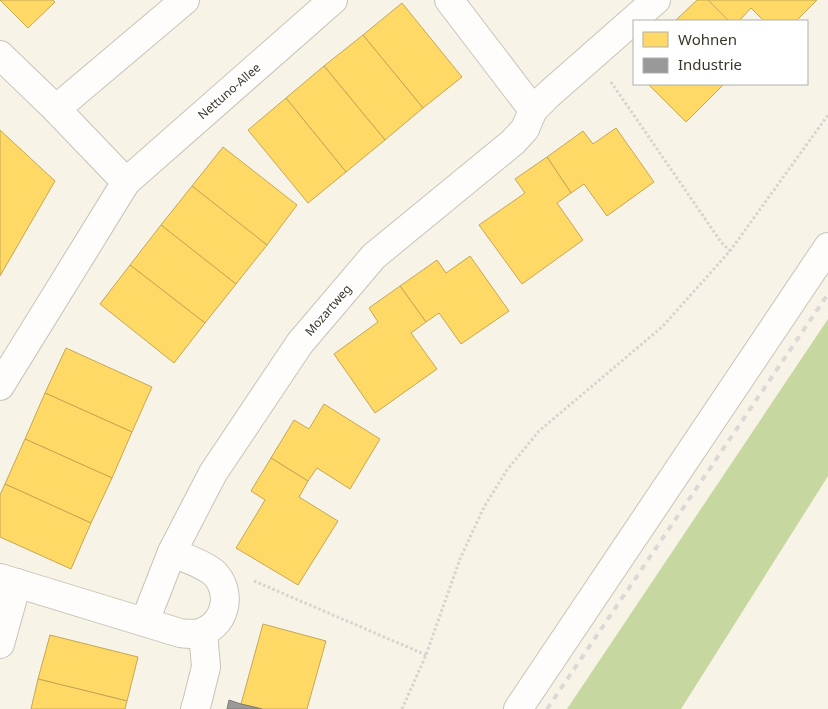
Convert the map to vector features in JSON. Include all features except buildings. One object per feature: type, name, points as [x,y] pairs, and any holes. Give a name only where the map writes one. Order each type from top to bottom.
[{"type":"street","points":[[56,108],[185,0]]},
{"type":"street","name":"Nettuno-Allee","points":[[0,386],[126,182],[333,0]]},
{"type":"street","points":[[449,0],[533,110]]},
{"type":"street","name":"Mozartweg","points":[[633,20],[656,0]]},
{"type":"street","name":"Mozartweg","points":[[145,621],[172,552],[213,473],[300,343],[374,256],[513,142],[525,129],[533,110],[633,20]]},
{"type":"street","points":[[0,55],[56,108],[126,182]]},
{"type":"street","points":[[518,709],[828,247]]},
{"type":"street","points":[[0,644],[8,580],[180,633],[203,632],[221,616],[225,604],[224,592],[220,581],[213,572],[172,552]]},
{"type":"street","points":[[194,709],[206,668],[203,632]]},
{"type":"path","points":[[592,56],[720,242],[730,252]]},
{"type":"path","points":[[402,709],[426,655],[460,559],[484,507],[507,470],[539,431],[662,327],[730,252],[828,115]]},
{"type":"path","points":[[220,581],[235,573],[426,655]]},
{"type":"green space","points":[[828,319],[828,476],[681,709],[567,709]]},
{"type":"railway","points":[[547,709],[828,294]]}]
